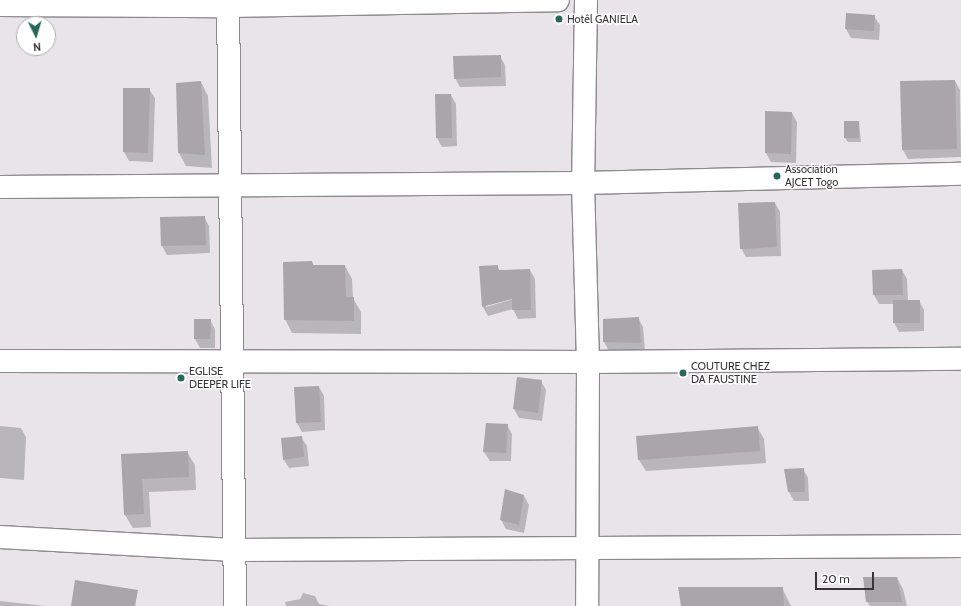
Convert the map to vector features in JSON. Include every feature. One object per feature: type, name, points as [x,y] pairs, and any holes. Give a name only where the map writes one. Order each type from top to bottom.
[{"type":"street","points":[[0,5],[558,0]]},
{"type":"street","points":[[586,0],[583,183],[588,362],[587,606]]},
{"type":"street","points":[[228,3],[229,185],[234,361],[235,606]]},
{"type":"street","points":[[0,187],[583,183],[961,174]]},
{"type":"street","points":[[0,361],[588,362],[961,359]]},
{"type":"street","points":[[0,537],[234,550],[961,546]]},
{"type":"building","points":[[846,13],[875,15],[874,31],[845,29]]},
{"type":"building","points":[[501,55],[501,77],[454,79],[453,56]]},
{"type":"building","points":[[955,80],[957,149],[902,150],[900,81]]},
{"type":"building","points":[[201,81],[205,155],[178,153],[176,83]]},
{"type":"building","points":[[123,88],[150,88],[148,153],[123,152]]},
{"type":"building","points":[[435,94],[451,94],[452,138],[436,138]]},
{"type":"building","points":[[765,111],[792,112],[791,154],[765,153]]},
{"type":"building","points":[[844,121],[859,121],[859,138],[844,138]]},
{"type":"building","points":[[775,202],[777,247],[740,249],[738,203]]},
{"type":"building","points":[[205,216],[206,245],[161,246],[160,217]]},
{"type":"building","points":[[312,261],[313,265],[345,265],[346,297],[354,297],[354,321],[284,320],[283,262]]},
{"type":"building","points":[[498,265],[498,270],[530,269],[531,310],[512,310],[512,299],[482,307],[479,266]]},
{"type":"building","points":[[902,269],[903,295],[873,295],[872,270]]},
{"type":"building","points":[[893,300],[920,300],[920,323],[893,323]]},
{"type":"building","points":[[639,317],[641,343],[603,342],[603,319]]},
{"type":"building","points":[[194,319],[211,319],[210,339],[194,339]]},
{"type":"building","points":[[517,377],[542,380],[538,413],[513,409]]},
{"type":"building","points":[[319,386],[321,422],[296,423],[294,387]]},
{"type":"building","points":[[486,423],[508,424],[506,453],[483,452]]},
{"type":"building","points":[[758,426],[760,451],[638,460],[636,436]]},
{"type":"building","points":[[302,436],[304,457],[283,460],[281,438]]},
{"type":"building","points":[[188,451],[189,477],[142,479],[144,514],[124,515],[121,454]]},
{"type":"building","points":[[804,468],[805,492],[788,492],[784,469]]},
{"type":"building","points":[[505,489],[524,495],[519,525],[500,520]]},
{"type":"building","points":[[863,577],[897,577],[902,602],[866,602]]},
{"type":"building","points":[[75,580],[138,590],[135,606],[71,606]]},
{"type":"building","points":[[678,587],[783,587],[784,606],[681,606]]},
{"type":"place","name":"Hotêl GANIELA","points":[[559,19]]},
{"type":"place","name":"Association AJCET Togo","points":[[777,176]]},
{"type":"place","name":"COUTURE CHEZ DA FAUSTINE","points":[[683,373]]},
{"type":"place","name":"EGLISE DEEPER LIFE","points":[[181,378]]}]
